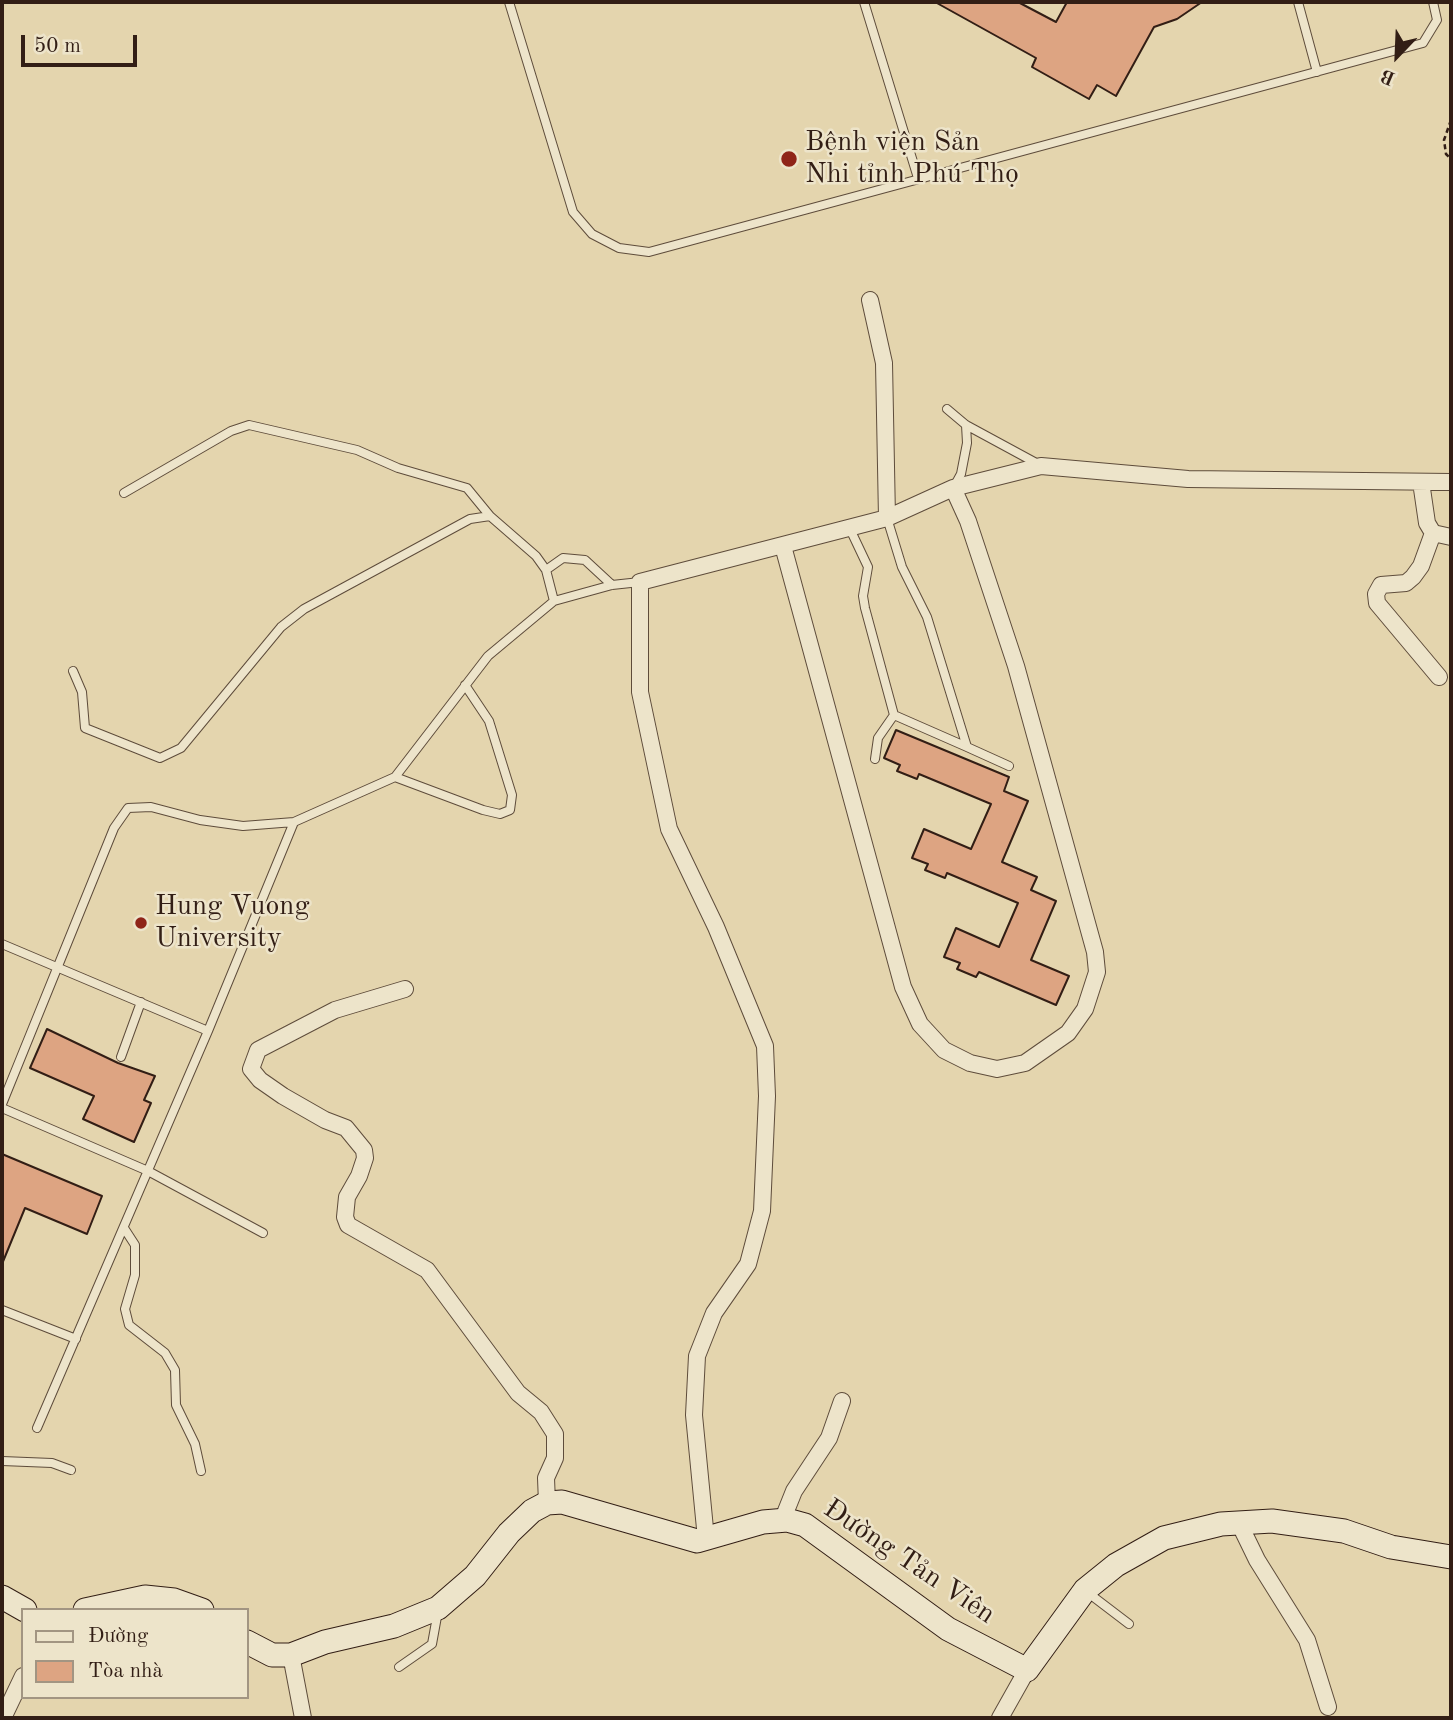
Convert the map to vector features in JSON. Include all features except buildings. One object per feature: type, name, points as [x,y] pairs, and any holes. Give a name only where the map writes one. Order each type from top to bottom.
[{"type":"street","points":[[870,300],[884,363],[887,518]]},
{"type":"street","points":[[706,1539],[694,1415],[697,1356],[714,1313],[748,1264],[762,1211],[767,1096],[765,1046],[716,927],[669,830],[640,692],[640,582],[850,529],[887,518],[953,488],[1041,466],[1188,479],[1451,482]]},
{"type":"street","points":[[1422,482],[1427,523],[1433,533],[1451,537]]},
{"type":"street","points":[[783,546],[903,987],[920,1024],[944,1050],[970,1063],[997,1069],[1025,1063],[1068,1033],[1085,1009],[1097,972],[1095,952],[1016,666],[968,521],[953,488]]},
{"type":"street","points":[[1433,533],[1421,566],[1413,577],[1406,583],[1381,585],[1376,594],[1377,603],[1439,677]]},
{"type":"street","points":[[249,1647],[272,1655],[291,1656],[325,1642],[394,1626],[438,1608],[475,1576],[517,1526],[533,1511],[547,1503],[546,1478],[555,1458],[555,1434],[541,1412],[518,1393],[427,1270],[348,1224],[345,1217],[347,1197],[359,1176],[365,1158],[364,1150],[346,1128],[325,1120],[283,1096],[260,1080],[251,1069],[258,1050],[335,1010],[405,989]]},
{"type":"street","points":[[782,1521],[793,1491],[829,1438],[842,1401]]},
{"type":"street","name":"Đường Tản Viên","points":[[547,1503],[562,1502],[588,1512],[639,1522],[673,1537],[697,1541],[763,1522],[782,1521],[806,1525],[948,1629],[1027,1670]]},
{"type":"street","points":[[1000,1718],[1027,1670],[1085,1590],[1116,1565],[1164,1538],[1222,1524],[1272,1521],[1344,1531],[1391,1547],[1451,1556]]},
{"type":"street","points":[[1239,1523],[1257,1560],[1307,1640],[1328,1707]]},
{"type":"street","points":[[2,1597],[21,1608]]},
{"type":"street","points":[[95,1608],[145,1598],[174,1600],[195,1608]]},
{"type":"street","points":[[291,1656],[303,1718]]},
{"type":"street","points":[[3,1714],[21,1680]]},
{"type":"lane","points":[[509,2],[573,212],[592,234],[619,248],[649,252],[1423,43],[1437,20],[1433,2]]},
{"type":"lane","points":[[864,2],[918,178]]},
{"type":"lane","points":[[1298,2],[1317,72]]},
{"type":"lane","points":[[947,409],[966,425],[1041,466]]},
{"type":"lane","points":[[124,493],[231,431],[249,425],[357,450],[398,468],[467,488],[490,516],[536,556],[546,570],[554,601]]},
{"type":"lane","points":[[953,488],[961,474],[967,443],[966,425]]},
{"type":"lane","points":[[73,671],[82,692],[85,728],[160,758],[173,754],[181,748],[281,627],[304,609],[470,519],[490,516]]},
{"type":"lane","points":[[887,518],[902,567],[927,617],[967,747]]},
{"type":"lane","points":[[850,529],[868,567],[865,608],[894,715],[878,738],[875,760]]},
{"type":"lane","points":[[546,570],[563,558],[585,560],[612,585]]},
{"type":"lane","points":[[263,1233],[148,1171],[2,1106],[114,828],[128,808],[151,807],[200,820],[243,826],[294,822],[395,777],[488,656],[554,601],[612,585],[640,582]]},
{"type":"lane","points":[[395,777],[483,810],[500,814],[510,810],[513,795],[489,721],[465,685]]},
{"type":"lane","points":[[894,715],[1009,766]]},
{"type":"lane","points":[[37,1428],[208,1031],[294,822]]},
{"type":"lane","points":[[2,944],[208,1031]]},
{"type":"lane","points":[[121,1058],[141,1002]]},
{"type":"lane","points":[[124,1228],[135,1245],[135,1275],[125,1309],[130,1325],[165,1353],[175,1370],[176,1405],[195,1444],[201,1471]]},
{"type":"lane","points":[[2,1310],[76,1339]]},
{"type":"lane","points":[[2,1461],[52,1463],[71,1470]]},
{"type":"lane","points":[[1085,1590],[1129,1624]]},
{"type":"lane","points":[[399,1667],[432,1644],[438,1608]]},
{"type":"path","points":[[1451,120],[1444,140],[1451,159]]},
{"type":"place","name":"Bệnh viện Sản Nhi tỉnh Phú Thọ","points":[[789,159]]},
{"type":"place","name":"Hung Vuong University","points":[[141,923]]}]
